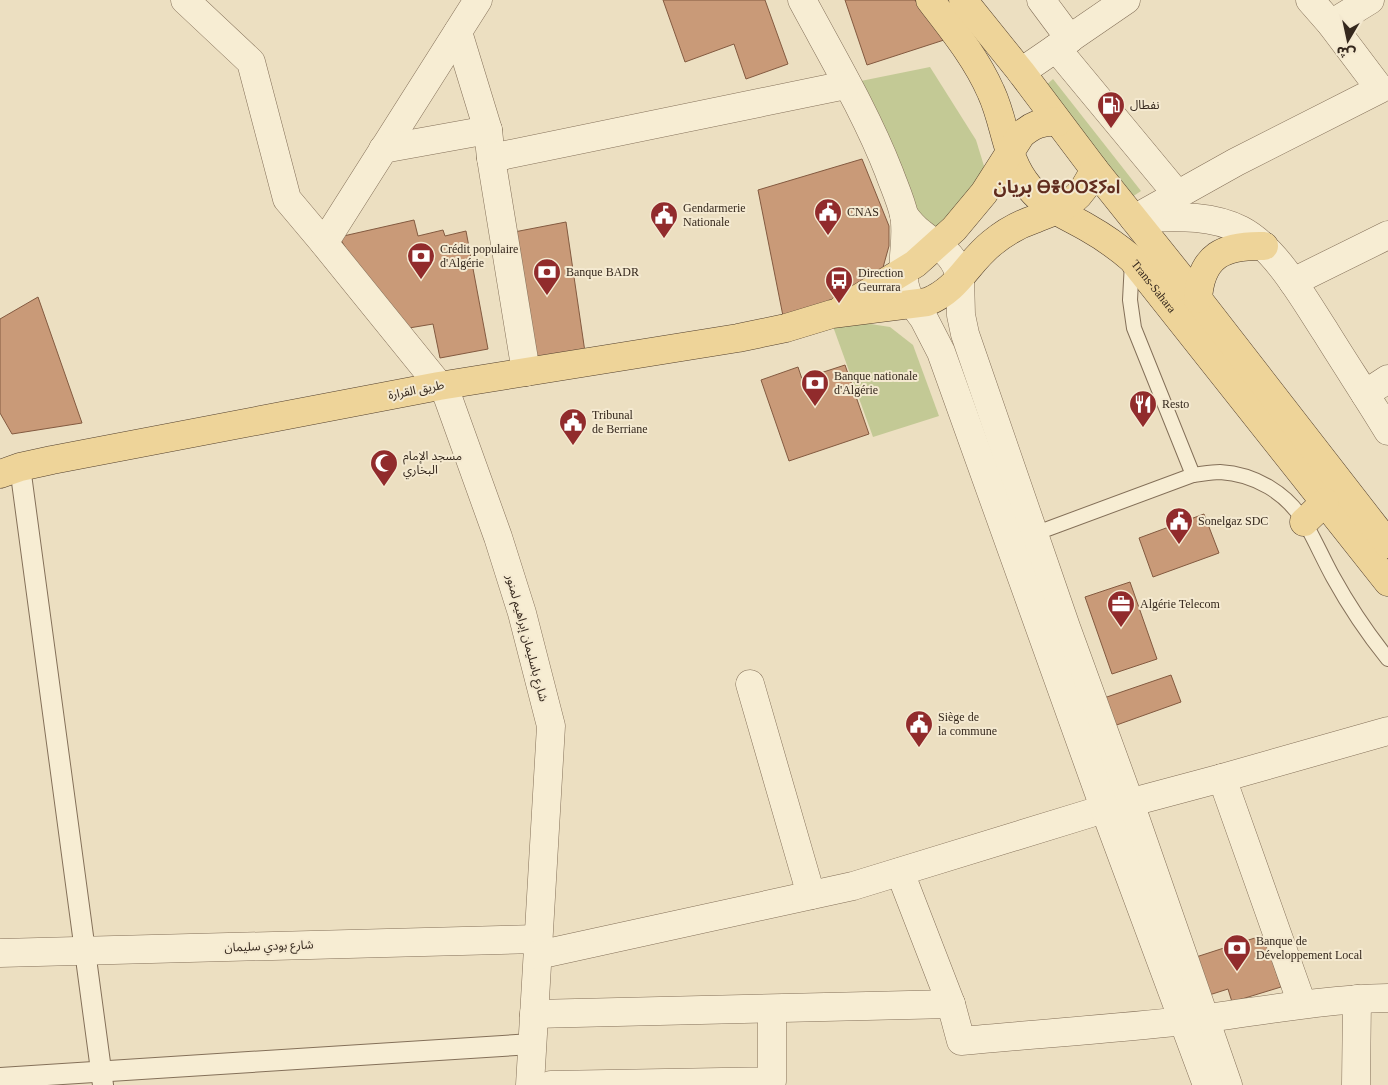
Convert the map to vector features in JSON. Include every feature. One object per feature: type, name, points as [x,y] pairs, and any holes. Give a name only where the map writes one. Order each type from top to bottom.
[{"type":"main road","name":"Trans-Sahara","points":[[930,0],[979,68],[992,94],[1002,122],[1009,153],[1017,170],[1028,186],[1056,212],[1088,227],[1132,259],[1388,582]]},
{"type":"main road","points":[[963,0],[1021,72],[1094,170],[1198,298],[1388,544]]},
{"type":"main road","points":[[832,314],[903,272],[937,245],[970,212],[993,180],[1020,135],[1028,128],[1048,121],[1058,122]]},
{"type":"main road","points":[[832,314],[927,302],[940,296],[951,288],[975,259],[992,243],[1033,219],[1066,207],[1076,199],[1086,186],[1094,170]]},
{"type":"main road","points":[[1198,298],[1199,283],[1205,268],[1216,256],[1230,249],[1245,246],[1264,246]]},
{"type":"main road","name":"طريق القرارة","points":[[10,471],[439,386],[762,333],[832,314]]},
{"type":"main road","points":[[1304,522],[1325,502]]},
{"type":"street","name":"شارع باسليمان إبراهيم لمنور","points":[[185,0],[251,62],[287,199],[447,395],[498,537],[522,613],[551,726],[530,1085]]},
{"type":"street","points":[[324,243],[478,0]]},
{"type":"street","points":[[802,0],[876,140],[904,215],[906,244],[903,272],[905,289],[924,319],[941,352],[988,484],[1130,803],[1195,1020],[1207,1085]]},
{"type":"street","points":[[1041,0],[1063,44],[1177,194]]},
{"type":"street","points":[[1021,72],[1126,0]]},
{"type":"street","points":[[1134,219],[1236,162],[1384,87],[1310,0]]},
{"type":"street","points":[[1332,24],[1370,0]]},
{"type":"street","points":[[458,32],[488,130],[526,372]]},
{"type":"street","points":[[491,158],[846,84]]},
{"type":"street","points":[[384,150],[488,130]]},
{"type":"street","points":[[904,215],[919,232],[950,255],[958,269],[961,315],[965,334],[1034,534],[1054,632],[1104,810],[1195,1020],[1228,1085]]},
{"type":"street","points":[[1134,219],[1194,217],[1218,222],[1241,230],[1264,246],[1293,282],[1388,431]]},
{"type":"street","points":[[1293,282],[1388,235]]},
{"type":"street","points":[[1365,394],[1388,380]]},
{"type":"street","points":[[10,471],[102,1078]]},
{"type":"street","points":[[988,484],[1014,476]]},
{"type":"street","points":[[750,684],[811,895]]},
{"type":"street","name":"شارع بودي سليمان","points":[[0,953],[538,947],[811,895],[900,872],[1104,810],[1388,731]]},
{"type":"street","points":[[1222,778],[1302,1004]]},
{"type":"street","points":[[900,872],[950,1004],[961,1040],[1195,1020],[1302,1004],[1388,998]]},
{"type":"street","points":[[1356,1085],[1357,999]]},
{"type":"street","points":[[534,1014],[950,1004]]},
{"type":"street","points":[[551,1085],[772,1081],[772,1009]]},
{"type":"street","points":[[0,1078],[102,1078],[532,1044]]},
{"type":"lane","points":[[1132,259],[1130,300],[1134,328],[1193,475]]},
{"type":"lane","points":[[1034,534],[1193,475],[1219,472],[1244,476],[1268,486],[1289,502],[1304,522],[1319,553],[1354,612],[1388,659]]},
{"type":"green space","points":[[930,67],[976,140],[984,166],[977,191],[961,213],[911,243],[846,84]]},
{"type":"green space","points":[[1053,79],[1141,191],[1132,197],[1045,86]]},
{"type":"green space","points":[[831,321],[890,327],[913,345],[939,416],[873,437]]},
{"type":"building","points":[[663,0],[765,0],[788,64],[746,79],[734,44],[685,62]]},
{"type":"building","points":[[845,0],[915,0],[944,40],[867,65]]},
{"type":"building","name":"CNAS","points":[[862,159],[889,226],[889,246],[882,271],[831,311],[785,326],[758,190]]},
{"type":"building","name":"Crédit populaire d'Algérie","points":[[414,220],[418,236],[443,230],[445,236],[466,231],[488,349],[440,358],[433,324],[397,330],[339,237]]},
{"type":"building","name":"Banque BADR","points":[[566,222],[586,359],[529,367],[509,233]]},
{"type":"building","points":[[38,297],[82,423],[12,434],[0,413],[0,319]]},
{"type":"building","name":"Banque nationale d'Algérie","points":[[845,365],[869,434],[789,461],[761,380],[798,367],[802,379]]},
{"type":"building","name":"Sonelgaz SDC","points":[[1204,514],[1219,553],[1153,577],[1139,538]]},
{"type":"building","name":"Algérie Telecom","points":[[1130,582],[1157,659],[1112,674],[1085,597]]},
{"type":"building","points":[[1171,675],[1181,702],[1111,727],[1101,699]]},
{"type":"building","name":"Banque de Développement Local","points":[[1264,935],[1281,987],[1232,1002],[1228,989],[1206,996],[1193,958]]},
{"type":"place","name":"نفطال","points":[[1111,129]]},
{"type":"place","name":"CNAS","points":[[828,236]]},
{"type":"place","name":"Gendarmerie Nationale","points":[[664,239]]},
{"type":"place","name":"Crédit populaire d'Algérie","points":[[421,280]]},
{"type":"place","name":"Banque BADR","points":[[547,296]]},
{"type":"place","name":"Direction Geurrara","points":[[839,304]]},
{"type":"place","name":"Banque nationale d'Algérie","points":[[815,407]]},
{"type":"place","name":"Resto","points":[[1143,428]]},
{"type":"place","name":"Tribunal de Berriane","points":[[573,446]]},
{"type":"place","name":"مسجد الإمام البخاري","points":[[384,487]]},
{"type":"place","name":"Sonelgaz SDC","points":[[1179,545]]},
{"type":"place","name":"Algérie Telecom","points":[[1121,628]]},
{"type":"place","name":"Siège de la commune","points":[[919,748]]},
{"type":"place","name":"Banque de Développement Local","points":[[1237,972]]},
{"type":"district","name":"بريان ⴱⴻⵔⵔⵉⵢⴰⵏ","points":[[1057,187]]}]
